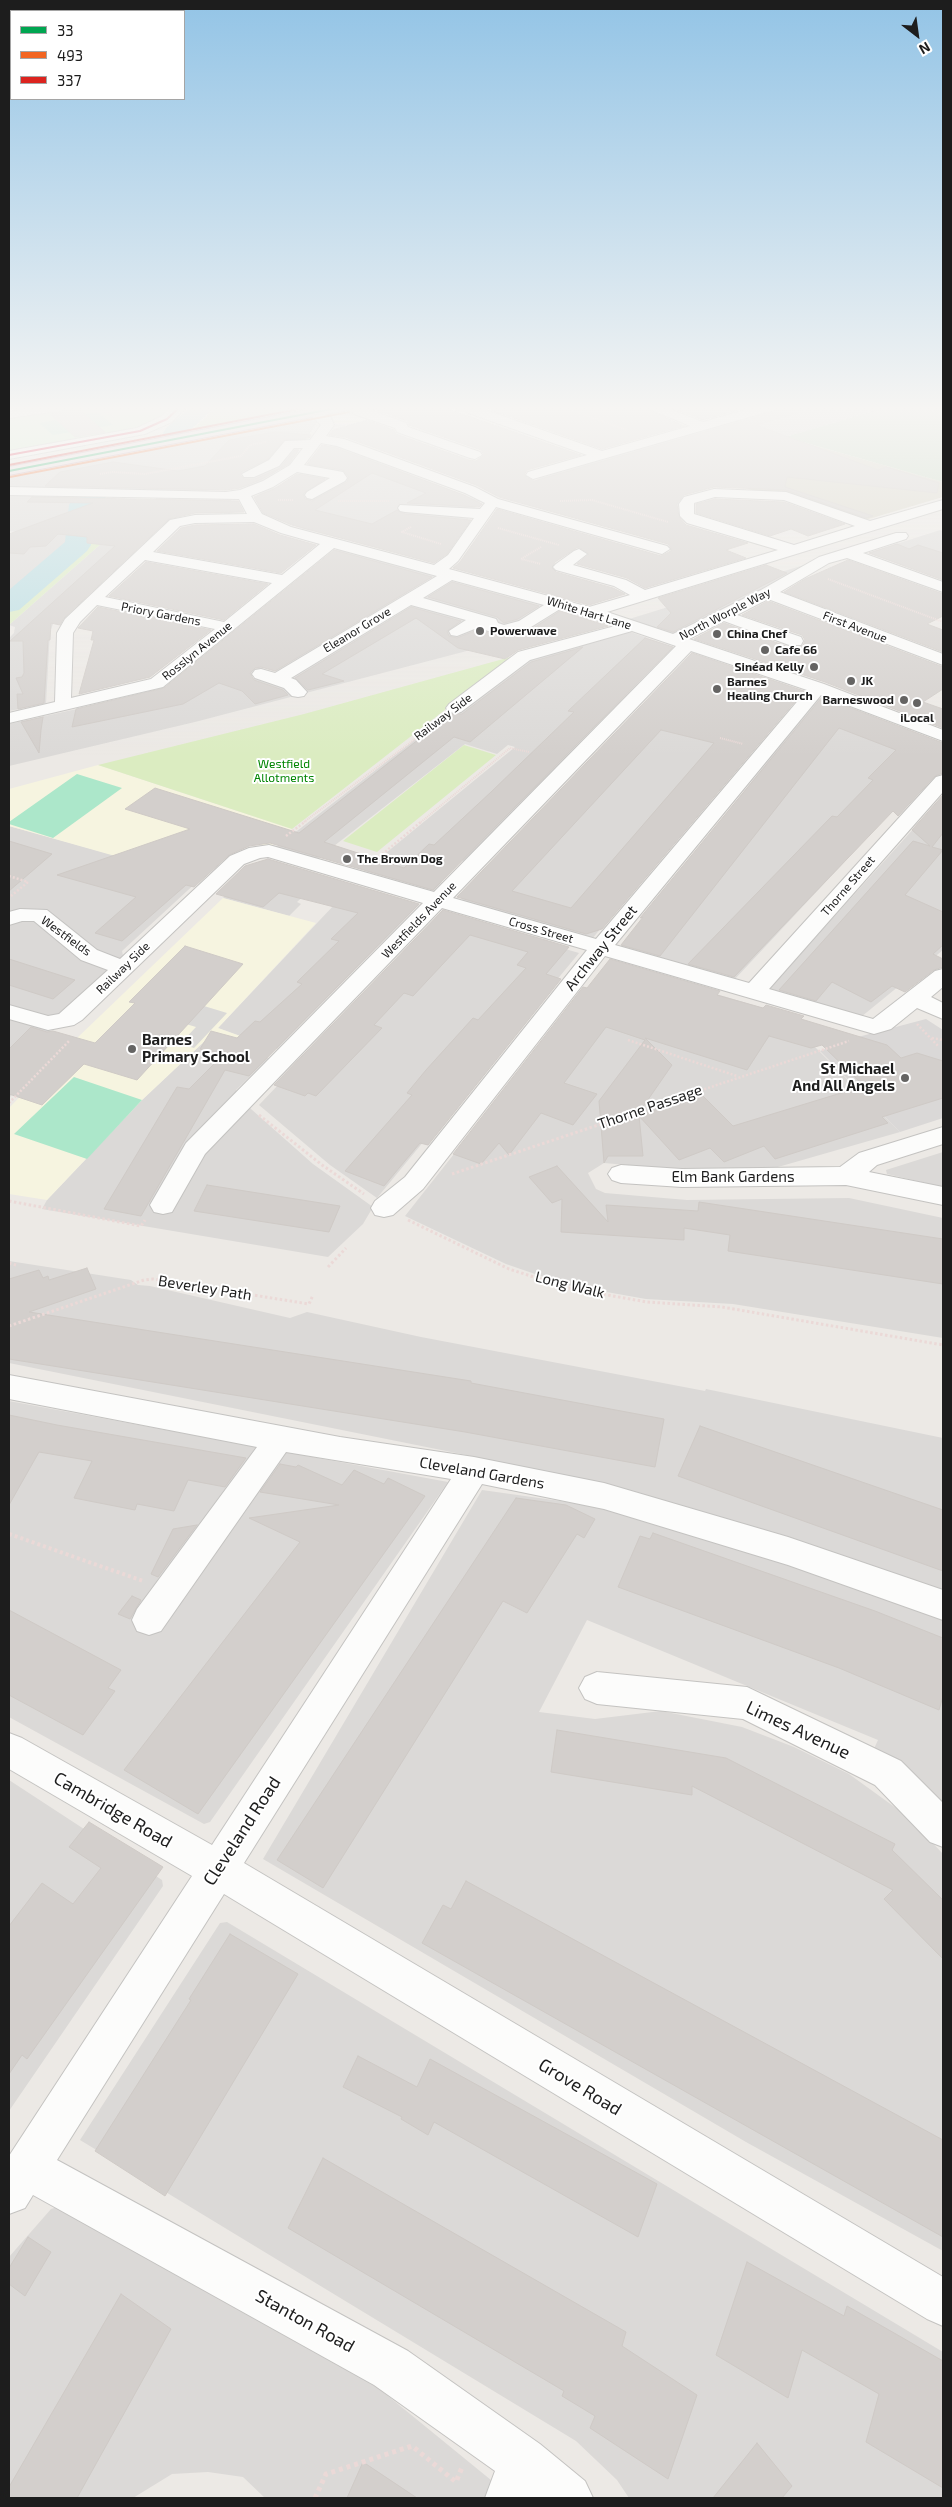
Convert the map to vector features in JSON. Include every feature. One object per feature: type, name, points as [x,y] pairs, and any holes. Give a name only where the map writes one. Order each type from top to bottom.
[{"type":"street","points":[[65,704],[62,699],[65,634],[73,619],[177,523]]},
{"type":"street","name":"White Hart Lane","points":[[268,523],[286,530],[590,612],[818,688],[943,736]]},
{"type":"street","name":"Eleanor Grove","points":[[298,692],[290,684],[269,676],[409,599],[445,572],[477,523]]},
{"type":"street","points":[[568,523],[662,549]]},
{"type":"street","points":[[703,523],[792,549]]},
{"type":"street","points":[[860,523],[865,525]]},
{"type":"street","points":[[766,541],[796,543],[872,523]]},
{"type":"street","points":[[590,612],[865,525]]},
{"type":"street","name":"North Worple Way","points":[[681,642],[723,615],[767,593],[824,560],[912,532]]},
{"type":"street","name":"Rosslyn Avenue","points":[[9,718],[157,682],[169,675],[282,580],[332,542]]},
{"type":"street","points":[[848,553],[943,587]]},
{"type":"street","points":[[143,554],[282,580]]},
{"type":"street","points":[[561,567],[579,554]]},
{"type":"street","points":[[561,567],[620,584],[643,595]]},
{"type":"street","points":[[918,578],[937,569]]},
{"type":"street","name":"First Avenue","points":[[767,593],[943,660]]},
{"type":"street","points":[[409,599],[501,625]]},
{"type":"street","name":"Priory Gardens","points":[[95,600],[227,627]]},
{"type":"street","points":[[457,631],[476,622],[504,630],[525,624],[558,603]]},
{"type":"street","points":[[723,615],[795,641]]},
{"type":"street","name":"Railway Side","points":[[455,708],[524,656],[633,626]]},
{"type":"street","name":"Westfields Avenue","points":[[163,1205],[195,1149],[243,1102],[438,900],[681,642]]},
{"type":"street","name":"Archway Street","points":[[384,1208],[414,1182],[601,947],[818,688]]},
{"type":"street","name":"Thorne Street","points":[[754,992],[943,781]]},
{"type":"street","name":"Cross Street","points":[[237,860],[256,852],[269,850],[754,992],[866,1032]]},
{"type":"street","name":"Railway Side","points":[[9,1012],[48,1023],[66,1020],[74,1015],[237,860]]},
{"type":"street","name":"Westfields","points":[[9,919],[20,915],[39,915],[89,954],[122,968]]},
{"type":"street","points":[[866,1032],[915,1010],[943,976]]},
{"type":"street","points":[[915,1010],[943,1012]]},
{"type":"street","points":[[846,1176],[868,1159],[943,1135]]},
{"type":"street","name":"Elm Bank Gardens","points":[[621,1174],[682,1178],[846,1176],[943,1196]]},
{"type":"street","name":"Cleveland Gardens","points":[[9,1387],[276,1439],[474,1470],[604,1496],[788,1550],[943,1605]]},
{"type":"street","points":[[149,1620],[270,1453],[276,1439]]},
{"type":"street","name":"Cleveland Road","points":[[18,2180],[474,1470]]},
{"type":"street","name":"Limes Avenue","points":[[597,1688],[747,1703],[888,1773],[943,1829]]},
{"type":"street","name":"Cambridge Road","points":[[9,1750],[218,1869]]},
{"type":"street","name":"Grove Road","points":[[218,1869],[647,2128],[943,2303]]},
{"type":"street","name":"Stanton Road","points":[[18,2180],[391,2368],[478,2430],[516,2480],[568,2498]]},
{"type":"path","points":[[419,523],[402,532],[459,549]]},
{"type":"path","points":[[541,547],[521,559],[561,567]]},
{"type":"path","points":[[801,573],[821,576],[943,622]]},
{"type":"path","points":[[9,656],[9,662]]},
{"type":"path","name":"Railway Side","points":[[280,841],[455,708]]},
{"type":"path","points":[[357,875],[510,748],[529,752]]},
{"type":"path","points":[[9,876],[28,882],[9,898]]},
{"type":"path","points":[[915,1010],[931,1038],[939,1047]]},
{"type":"path","name":"Thorne Passage","points":[[414,1182],[435,1179],[490,1162],[866,1032]]},
{"type":"path","points":[[931,1038],[943,1040]]},
{"type":"path","points":[[628,1040],[738,1076]]},
{"type":"path","name":"Long Walk","points":[[243,1102],[322,1165],[384,1208],[508,1269],[568,1288],[647,1302],[722,1307],[943,1345]]},
{"type":"path","points":[[9,1201],[141,1226],[154,1204],[163,1205]]},
{"type":"path","points":[[328,1267],[346,1248]]},
{"type":"path","points":[[9,1263],[16,1264]]},
{"type":"path","name":"Beverley Path","points":[[9,1326],[144,1280],[154,1279],[309,1304],[313,1295]]},
{"type":"path","points":[[9,1534],[171,1590]]},
{"type":"path","points":[[315,2498],[326,2474],[412,2446],[456,2482],[478,2430]]},
{"type":"shaded area","points":[[9,523],[73,523],[73,541],[71,545],[9,598],[9,543],[12,542],[16,532],[9,531]]},
{"type":"shaded area","points":[[124,523],[166,523],[53,624],[50,632],[46,704],[9,711],[9,638],[14,633],[15,627],[9,625]]},
{"type":"shaded area","points":[[288,523],[465,523],[443,556],[434,560],[303,529]]},
{"type":"shaded area","points":[[940,530],[943,531],[943,579],[868,553]]},
{"type":"shaded area","points":[[337,549],[435,576],[278,672],[264,668],[250,677],[277,685],[285,682],[452,581],[577,615],[541,625],[546,629],[463,652],[195,722],[9,766],[9,724],[167,689]]},
{"type":"shaded area","points":[[820,560],[672,636],[626,620]]},
{"type":"shaded area","points":[[628,631],[673,647],[464,861],[459,860],[439,881],[442,882],[434,891],[364,871],[515,747],[508,745],[497,754],[465,744],[316,860],[275,848],[448,714],[468,703],[526,658]]},
{"type":"shaded area","points":[[692,654],[739,702],[646,873],[592,939],[463,901],[462,899]]},
{"type":"shaded area","points":[[818,698],[943,745],[943,767],[923,778],[734,980],[620,947]]},
{"type":"shaded area","points":[[98,765],[292,829],[271,846],[242,842],[115,856],[9,826],[9,789]]},
{"type":"shaded area","points":[[943,796],[943,950],[861,1017],[768,990]]},
{"type":"shaded area","points":[[9,826],[200,879],[122,951],[123,956],[104,978],[46,1030],[69,1037],[9,1098]]},
{"type":"shaded area","points":[[261,861],[323,878],[297,902],[301,904],[289,916],[223,898]]},
{"type":"shaded area","points":[[352,886],[419,905],[277,1049],[218,1028]]},
{"type":"shaded area","name":"Barnes Primary School","points":[[223,898],[316,923],[218,1028],[251,1040],[209,1037],[142,1100],[47,1200],[9,1194],[9,1108],[76,1039]]},
{"type":"shaded area","points":[[442,913],[579,953],[377,1198],[330,1165],[259,1105]]},
{"type":"shaded area","points":[[615,964],[851,1034],[815,1047],[900,1132],[771,1169],[683,1170],[604,1163],[588,1173],[596,1189],[605,1193],[687,1200],[849,1198],[943,1218],[943,1338],[733,1304],[646,1299],[567,1285],[506,1264],[405,1216],[454,1154]]},
{"type":"shaded area","points":[[204,1006],[227,1013],[194,1048],[180,1044],[196,1027],[186,1024]]},
{"type":"shaded area","points":[[926,1019],[943,1030],[943,1118],[900,1132],[820,1051],[858,1037]]},
{"type":"shaded area","points":[[209,1037],[269,1058],[236,1090],[251,1109],[313,1164],[373,1207],[363,1224],[328,1257],[42,1209],[47,1200],[142,1100]]},
{"type":"shaded area","points":[[943,1152],[943,1187],[887,1174],[886,1170]]},
{"type":"shaded area","points":[[9,1261],[131,1280],[138,1285],[150,1286],[290,1318],[307,1312],[421,1337],[705,1391],[706,1389],[943,1438],[943,1593],[794,1544],[476,1457],[9,1363]]},
{"type":"shaded area","points":[[9,1401],[448,1482],[210,1822],[204,1824],[9,1717]]},
{"type":"shaded area","points":[[482,1490],[596,1506],[788,1560],[943,1620],[943,1806],[873,1751],[878,1740],[587,1620],[539,1712],[595,1719],[661,1711],[742,1727],[794,1747],[849,1774],[907,1816],[943,1854],[943,2251],[746,2142],[263,1859]]},
{"type":"shaded area","points":[[9,1780],[162,1880],[163,1886],[9,2111]]},
{"type":"shaded area","points":[[227,1922],[943,2352],[943,2498],[629,2498],[617,2480],[576,2441],[80,2140],[220,1923]]},
{"type":"shaded area","points":[[70,2203],[377,2387],[513,2498],[265,2498],[243,2477],[208,2472],[172,2474],[133,2498],[9,2498],[9,2257],[51,2209]]},
{"type":"green space","points":[[88,539],[103,542],[9,625],[9,607]]},
{"type":"green space","name":"Westfield Allotments","points":[[514,656],[292,829],[98,765],[304,714]]},
{"type":"green space","points":[[464,745],[496,755],[377,852],[343,841]]},
{"type":"green space","points":[[77,774],[122,788],[53,838],[9,824],[9,822]]},
{"type":"green space","points":[[74,1077],[142,1100],[87,1159],[14,1134]]},
{"type":"building","points":[[39,523],[165,523],[64,618],[60,625],[51,623],[50,640],[48,640],[44,703],[18,709],[17,694],[23,694],[16,678],[22,677],[24,673],[23,641],[10,641],[115,546],[87,543],[87,537],[58,534],[46,546],[30,547],[24,554],[9,553],[9,534]]},
{"type":"building","points":[[287,523],[469,523],[447,554],[434,563]]},
{"type":"building","points":[[487,523],[546,523],[661,556],[671,551],[668,544],[592,523],[684,523],[748,543],[726,550],[746,558],[645,588],[627,578],[577,564],[589,554],[578,547],[555,562],[552,568],[556,572],[613,588],[625,594],[589,605],[453,568],[460,562]]},
{"type":"building","points":[[728,523],[845,524],[808,536],[791,529],[770,536]]},
{"type":"building","points":[[254,524],[280,535],[316,545],[281,573],[157,551],[181,528],[195,525]]},
{"type":"building","points":[[897,544],[909,549],[918,545],[943,553],[943,580],[869,553]]},
{"type":"building","points":[[334,550],[432,577],[275,671],[261,667],[255,668],[250,673],[254,680],[283,690],[288,695],[255,704],[242,691],[219,683],[183,704],[72,727],[76,709],[164,688]]},
{"type":"building","points":[[848,560],[943,594],[943,616],[927,624],[943,630],[943,652],[784,592],[805,579]]},
{"type":"building","points":[[146,562],[268,584],[224,620],[109,596]]},
{"type":"building","points":[[766,565],[787,573],[673,632],[657,627],[671,613],[658,598]]},
{"type":"building","points":[[452,582],[539,606],[518,619],[504,623],[497,617],[428,597]]},
{"type":"building","points":[[768,601],[943,667],[943,689],[923,702],[943,709],[943,728],[825,682],[694,639],[724,623],[788,647],[803,646],[805,640],[802,635],[742,615]]},
{"type":"building","points":[[98,607],[211,630],[150,677],[79,694],[94,640],[91,640],[93,631],[78,628]]},
{"type":"building","points":[[411,607],[461,621],[447,631],[449,636],[457,638],[477,630],[504,637],[510,636],[532,629],[560,611],[608,626],[518,650],[505,659],[458,648],[416,618],[322,674],[344,681],[308,690],[295,678]]},
{"type":"building","points":[[645,638],[673,647],[433,890],[270,843],[249,846],[229,855],[194,887],[186,885],[122,941],[95,933],[136,897],[57,875],[190,829],[125,809],[155,788],[299,833],[451,714],[462,714],[531,662],[583,647],[470,742],[454,737],[324,842],[404,868],[429,844],[434,845],[491,792],[574,712],[568,711]]},
{"type":"building","points":[[692,653],[804,691],[602,929],[586,934],[457,897]],"holes":[[[661,730],[714,743],[571,908],[512,891]]]},
{"type":"building","points":[[822,697],[943,743],[943,773],[935,776],[898,816],[893,811],[734,977],[688,964],[832,816],[837,817],[873,780],[868,778],[896,750],[839,728],[660,956],[621,945],[643,917],[640,918]]},
{"type":"building","points":[[43,717],[41,730],[39,753],[21,722]]},
{"type":"building","points":[[943,795],[943,833],[932,847],[943,850],[905,895],[943,912],[943,945],[933,954],[943,959],[943,967],[934,970],[905,992],[892,986],[871,1002],[832,982],[816,1001],[779,990],[913,841],[930,846],[912,830]]},
{"type":"building","points":[[9,841],[52,854],[9,891]]},
{"type":"building","points":[[268,859],[419,904],[249,1076],[225,1070],[141,1216],[104,1209],[177,1087],[189,1089],[223,1055],[200,1049],[211,1031],[237,1038],[255,1021],[260,1022],[302,984],[297,982],[339,941],[331,939],[358,913],[279,893],[263,907],[216,894],[245,866]]},
{"type":"building","points":[[443,910],[569,947],[546,974],[561,979],[428,1145],[420,1143],[384,1186],[345,1171],[412,1095],[407,1093],[426,1070],[473,1018],[478,1020],[526,968],[517,965],[528,952],[470,935],[413,996],[404,993],[374,1025],[382,1028],[316,1096],[308,1093],[305,1096],[274,1085]]},
{"type":"building","points":[[185,946],[243,964],[137,1080],[84,1064],[42,1105],[9,1094],[9,1049],[31,1027],[95,1043],[135,1003],[129,1002]]},
{"type":"building","points":[[9,959],[75,980],[53,999],[9,985]]},
{"type":"building","points":[[610,959],[720,991],[717,995],[763,1008],[766,1005],[804,1016],[801,1019],[887,1045],[901,1058],[917,1053],[943,1061],[943,1098],[882,1117],[888,1123],[775,1159],[764,1146],[724,1162],[710,1148],[679,1160],[639,1116],[643,1156],[608,1156],[604,1163],[599,1101],[645,1040],[606,1027],[564,1083],[597,1094],[573,1125],[541,1113],[509,1155],[499,1143],[481,1164],[453,1154],[583,987],[587,988]],"holes":[[[769,1036],[811,1048],[822,1045],[864,1086],[733,1126],[700,1093],[636,1117],[672,1065],[645,1038],[747,1070]]]},
{"type":"building","points":[[557,1166],[608,1222],[606,1205],[698,1211],[699,1202],[943,1239],[943,1284],[728,1251],[730,1235],[684,1228],[684,1240],[561,1232],[562,1199],[552,1203],[529,1177]]},
{"type":"building","points":[[207,1185],[340,1206],[329,1232],[194,1211]]},
{"type":"building","points":[[87,1268],[96,1289],[29,1312],[471,1381],[471,1383],[664,1419],[655,1467],[465,1432],[9,1359],[9,1279],[39,1270],[43,1278],[48,1276],[49,1280]]},
{"type":"building","points":[[9,1415],[246,1458],[225,1487],[188,1480],[174,1511],[137,1504],[135,1510],[74,1498],[92,1461],[39,1452],[9,1505]]},
{"type":"building","points":[[700,1426],[943,1510],[943,1571],[678,1476]]},
{"type":"building","points":[[280,1464],[296,1467],[298,1465],[342,1485],[354,1470],[384,1484],[388,1478],[425,1496],[198,1814],[124,1770],[300,1542],[249,1518],[339,1505],[260,1492]]},
{"type":"building","points":[[516,1498],[566,1505],[595,1519],[584,1538],[577,1534],[527,1613],[503,1601],[323,1888],[277,1860]]},
{"type":"building","points":[[197,1525],[158,1577],[151,1574],[173,1529]]},
{"type":"building","points":[[653,1533],[875,1611],[943,1638],[943,1696],[939,1710],[839,1668],[618,1587],[640,1536],[650,1539]]},
{"type":"building","points":[[132,1596],[141,1600],[130,1619],[118,1614]]},
{"type":"building","points":[[9,1610],[121,1670],[108,1688],[115,1691],[83,1735],[9,1695]]},
{"type":"building","points":[[557,1730],[726,1758],[895,1844],[892,1850],[943,1900],[943,1959],[884,1899],[893,1890],[692,1786],[692,1795],[551,1772]]},
{"type":"building","points":[[89,1822],[163,1867],[27,2059],[22,2055],[9,2074],[9,1926],[42,1883],[73,1904],[101,1868],[69,1847]]},
{"type":"building","points":[[466,1881],[943,2140],[943,2237],[422,1943],[443,1905],[451,1909]]},
{"type":"building","points":[[230,1934],[298,1974],[165,2196],[95,2151],[191,2000],[189,1999]]},
{"type":"building","points":[[358,2056],[417,2087],[430,2059],[657,2184],[638,2237],[434,2122],[428,2135],[401,2119],[402,2117],[343,2087]]},
{"type":"building","points":[[323,2158],[626,2332],[622,2346],[697,2395],[668,2479],[590,2428],[595,2416],[562,2396],[564,2391],[288,2228]]},
{"type":"building","points":[[28,2237],[51,2252],[25,2296],[9,2284],[9,2268]]},
{"type":"building","points":[[747,2262],[844,2316],[847,2306],[943,2361],[943,2488],[866,2442],[879,2394],[802,2350],[788,2398],[716,2355]]},
{"type":"building","points":[[121,2294],[171,2329],[77,2498],[9,2498],[9,2487]]},
{"type":"building","points":[[757,2443],[792,2486],[782,2498],[713,2498]]},
{"type":"building","points":[[363,2462],[417,2498],[347,2498]]},
{"type":"waterway","points":[[9,604],[78,545],[80,523]]},
{"type":"place","name":"Powerwave","points":[[480,631]]},
{"type":"place","name":"China Chef","points":[[717,634]]},
{"type":"place","name":"Cafe 66","points":[[765,650]]},
{"type":"place","name":"Sinéad Kelly","points":[[814,667]]},
{"type":"place","name":"JK","points":[[851,681]]},
{"type":"place","name":"Barnes Healing Church","points":[[717,689]]},
{"type":"place","name":"Barneswood","points":[[904,700]]},
{"type":"place","name":"iLocal","points":[[917,703]]},
{"type":"place","name":"The Brown Dog","points":[[347,859]]},
{"type":"place","name":"Barnes Primary School","points":[[132,1049]]},
{"type":"place","name":"St Michael And All Angels","points":[[905,1078]]}]
